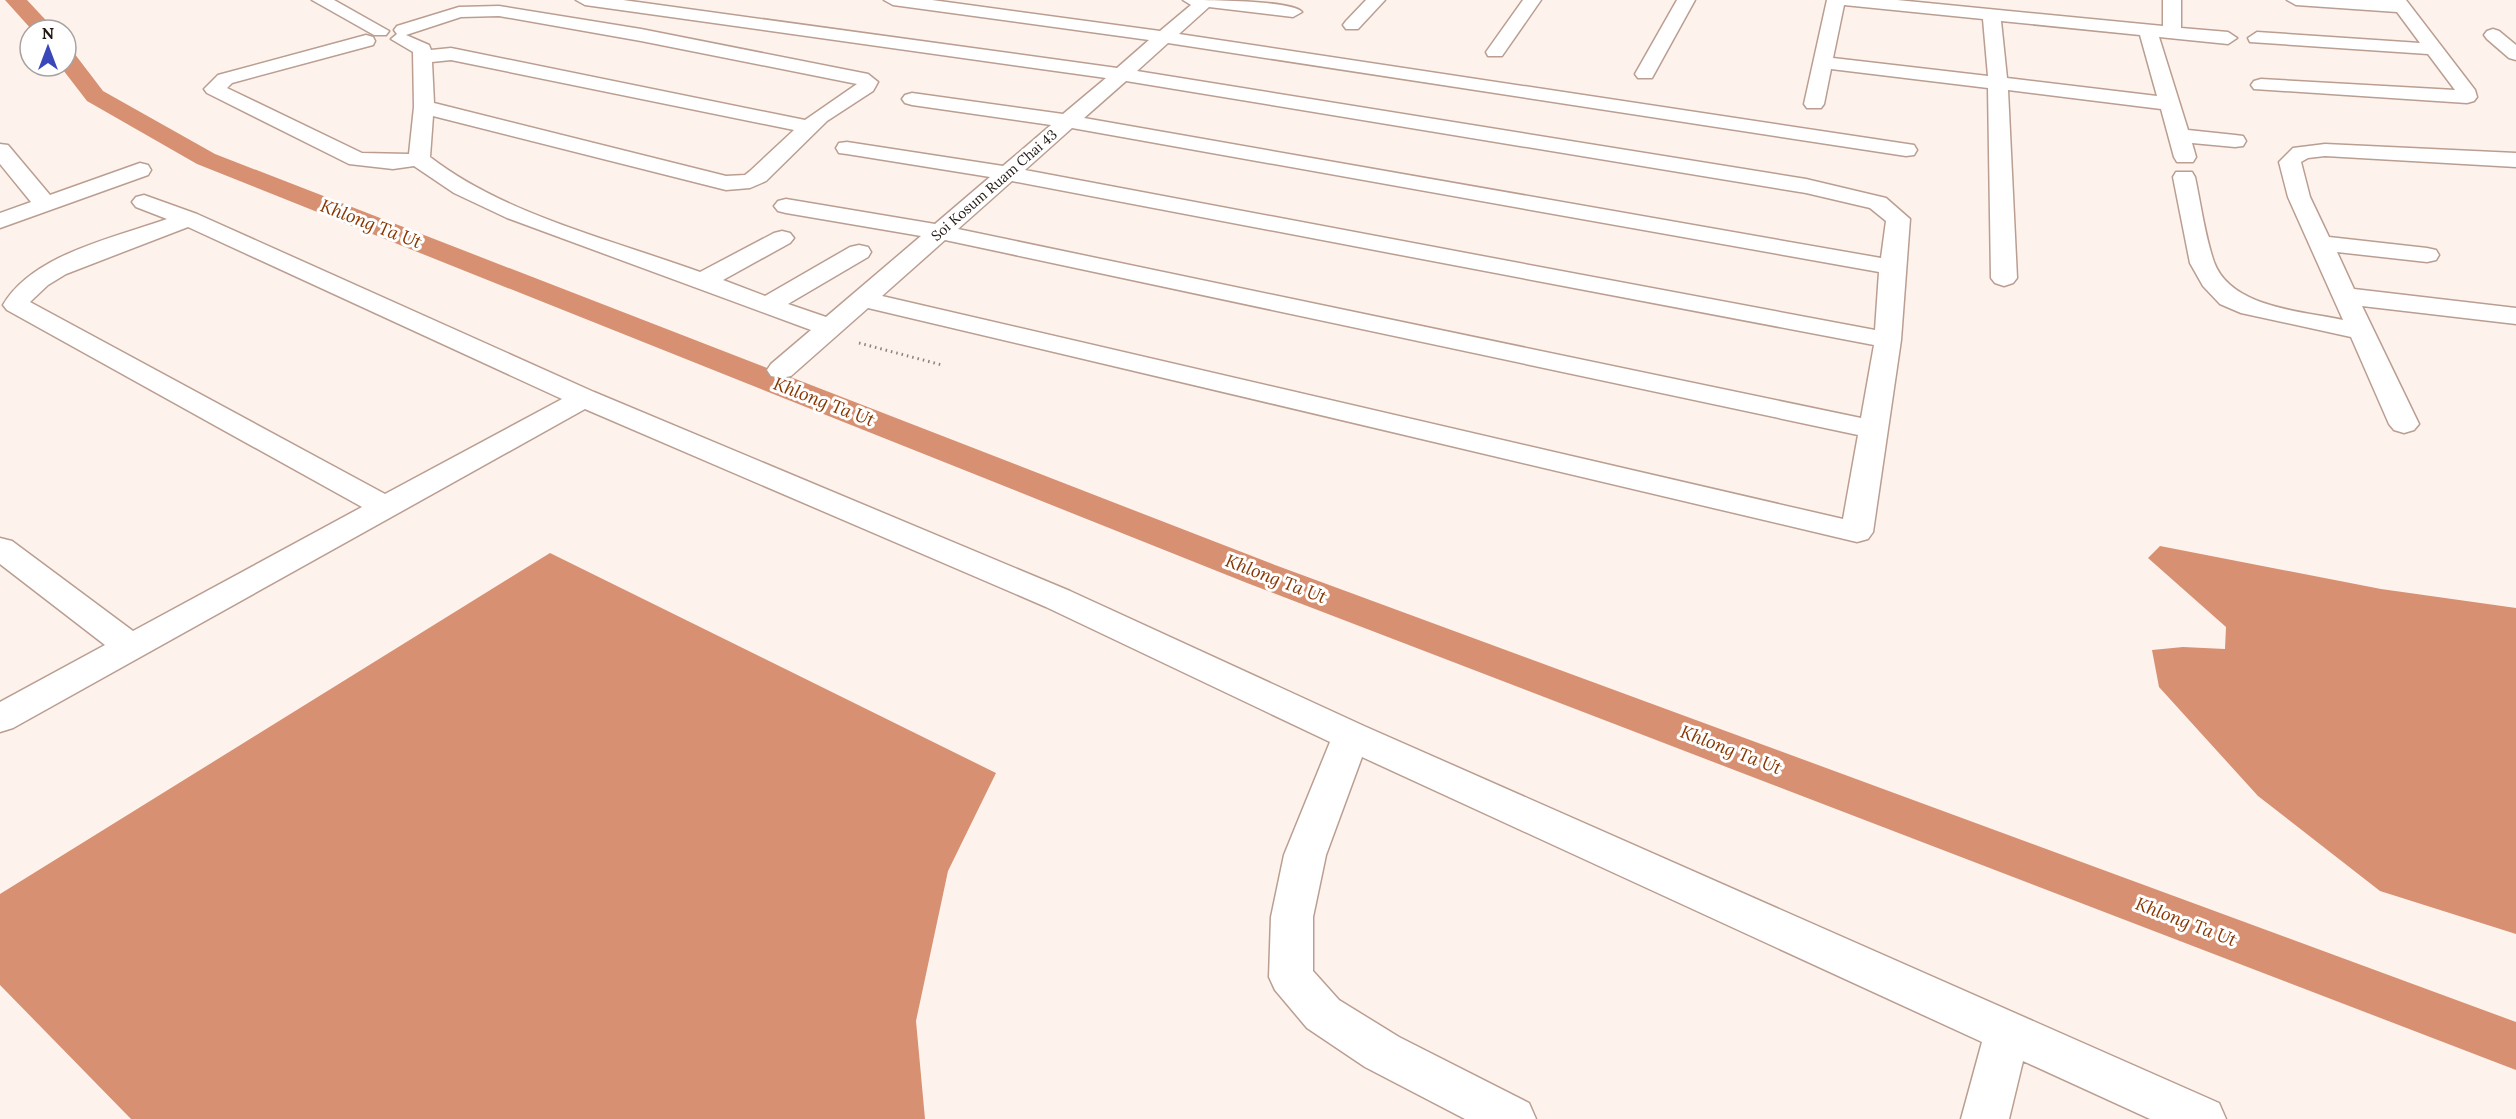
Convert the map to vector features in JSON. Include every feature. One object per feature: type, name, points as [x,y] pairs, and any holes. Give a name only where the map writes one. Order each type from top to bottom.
[{"type":"street","points":[[321,0],[373,36],[377,43],[459,12],[499,11],[641,35],[868,82],[866,87],[808,127],[750,181],[726,183],[424,107]]},
{"type":"street","points":[[585,0],[1121,74],[1848,195],[1878,203],[1898,219],[1892,267],[1888,340],[1857,532],[863,299]]},
{"type":"street","points":[[892,0],[1164,37],[1906,150]]},
{"type":"street","points":[[1201,0],[1293,12]]},
{"type":"street","name":"Soi Kosum Ruam Chai 43","points":[[781,370],[1164,37],[1201,0]]},
{"type":"street","points":[[1352,25],[1376,0]]},
{"type":"street","points":[[1495,52],[1532,0]]},
{"type":"street","points":[[1645,74],[1686,0]]},
{"type":"street","points":[[1814,104],[1836,0]]},
{"type":"street","points":[[1844,0],[1991,14],[2034,9],[2148,29],[2228,38]]},
{"type":"street","points":[[2172,0],[2172,32]]},
{"type":"street","points":[[2261,85],[2467,97],[2468,94],[2400,3],[2296,0]]},
{"type":"street","points":[[1991,14],[1998,83],[2004,278]]},
{"type":"street","points":[[2148,29],[2179,135],[2202,263],[2212,281],[2229,298],[2262,310],[2362,332]]},
{"type":"street","points":[[402,35],[422,49],[424,107],[419,159]]},
{"type":"street","points":[[2493,35],[2516,54]]},
{"type":"street","points":[[373,36],[225,79],[214,89],[357,159],[393,162],[419,159],[434,173],[457,186],[535,221],[703,281],[826,331]]},
{"type":"street","points":[[2257,38],[2433,49]]},
{"type":"street","points":[[422,57],[451,54],[808,127]]},
{"type":"street","points":[[1822,62],[2171,104]]},
{"type":"street","points":[[912,99],[1067,121],[1892,267]]},
{"type":"street","points":[[2179,135],[2235,141]]},
{"type":"street","points":[[847,148],[1007,173],[1888,340]]},
{"type":"street","points":[[0,150],[44,203]]},
{"type":"street","points":[[2404,424],[2300,197],[2290,162],[2294,155],[2305,151],[2325,150],[2516,160]]},
{"type":"street","points":[[0,220],[44,203],[142,186],[189,219],[584,398],[1058,599],[1351,736],[2202,1119]]},
{"type":"street","points":[[786,206],[939,232],[1872,429]]},
{"type":"street","points":[[189,219],[57,270],[26,290],[8,308],[387,508]]},
{"type":"street","points":[[703,281],[782,238]]},
{"type":"street","points":[[2321,243],[2427,255]]},
{"type":"street","points":[[767,306],[859,252]]},
{"type":"street","points":[[2345,296],[2516,316]]},
{"type":"street","points":[[0,719],[584,398]]},
{"type":"street","points":[[0,548],[131,647]]},
{"type":"street","points":[[1351,736],[1305,855],[1292,917],[1291,978],[1323,1014],[1382,1052],[1512,1119]]},
{"type":"street","points":[[1985,1119],[2007,1033]]},
{"type":"path","points":[[826,331],[942,365]]},
{"type":"shaded area","points":[[2160,546],[2381,589],[2516,608],[2516,934],[2380,891],[2258,796],[2159,687],[2152,650],[2183,647],[2225,649],[2226,627],[2148,558]]},
{"type":"shaded area","points":[[550,553],[996,773],[948,871],[916,1021],[925,1119],[131,1119],[0,985],[0,894]]},
{"type":"waterway","name":"Khlong Ta Ut","points":[[15,0],[32,18]]},
{"type":"waterway","name":"Khlong Ta Ut","points":[[78,74],[95,96],[206,159],[1261,574],[2516,1046]]}]
